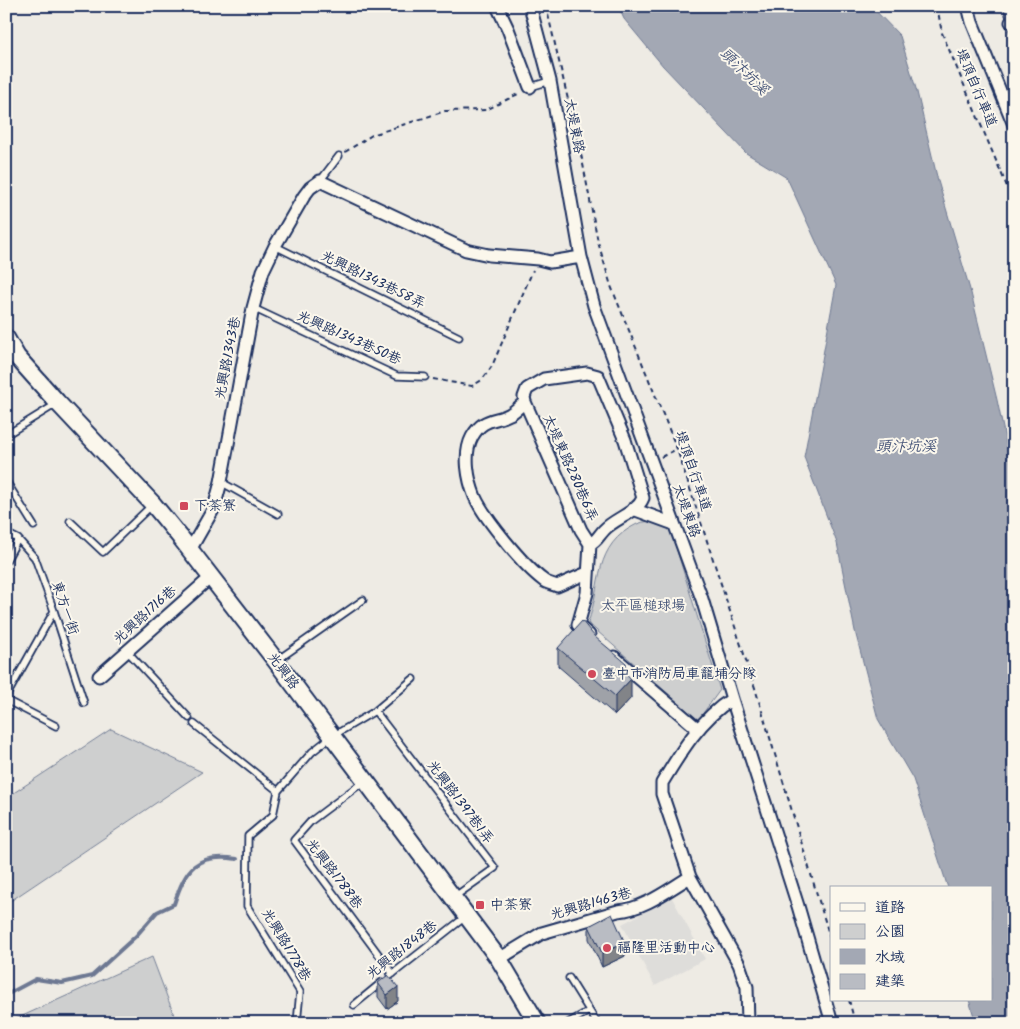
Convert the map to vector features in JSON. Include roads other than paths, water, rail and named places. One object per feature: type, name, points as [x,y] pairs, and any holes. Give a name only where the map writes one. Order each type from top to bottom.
[{"type":"main road","name":"光興路","points":[[6,338],[12,360],[57,402],[153,504],[211,577],[454,897],[499,959],[537,1023]]},
{"type":"street","points":[[496,6],[508,29],[530,87]]},
{"type":"street","name":"太堤東路","points":[[530,6],[550,81],[581,257],[594,306],[652,461],[670,522],[702,599],[798,906],[832,1023]]},
{"type":"street","points":[[968,6],[972,22],[1014,125]]},
{"type":"street","points":[[320,182],[466,250],[489,255],[538,259],[550,262],[581,257]]},
{"type":"street","name":"光興路1343巷","points":[[190,550],[214,508],[253,308],[264,271],[275,246],[304,196],[310,188],[320,182]]},
{"type":"street","points":[[587,573],[557,586],[544,581],[520,558],[488,517],[475,497],[468,474],[469,446],[472,437],[486,422],[508,415],[525,402],[524,397],[527,389],[544,379],[587,373],[598,376],[625,440],[643,498],[640,505],[604,530],[594,543],[590,544],[587,593],[578,625],[698,729]]},
{"type":"street","name":"太堤東路280巷6弄","points":[[525,402],[581,530],[590,544]]},
{"type":"street","points":[[633,509],[670,522]]},
{"type":"street","name":"光興路1716巷","points":[[99,676],[211,577]]},
{"type":"street","points":[[732,699],[724,704],[698,729],[662,783],[662,794],[690,878],[739,964],[747,987],[748,1023]]},
{"type":"street","name":"光興路1463巷","points":[[499,959],[542,933],[618,911],[630,910],[647,903],[690,878]]},
{"type":"lane","points":[[1007,6],[1014,35]]},
{"type":"lane","points":[[530,87],[550,81]]},
{"type":"lane","name":"光興路1343巷","points":[[320,182],[339,156]]},
{"type":"lane","name":"光興路1343巷58弄","points":[[275,246],[459,337]]},
{"type":"lane","name":"光興路1343巷50巷","points":[[253,308],[396,376],[425,378]]},
{"type":"lane","points":[[6,435],[57,402]]},
{"type":"lane","points":[[6,481],[34,526]]},
{"type":"lane","points":[[220,482],[278,514]]},
{"type":"lane","points":[[70,520],[103,552],[153,504]]},
{"type":"lane","name":"東方一街","points":[[6,533],[18,540],[35,558],[84,703]]},
{"type":"lane","points":[[6,561],[18,540]]},
{"type":"lane","points":[[276,661],[363,600]]},
{"type":"lane","points":[[54,611],[6,698],[56,726]]},
{"type":"lane","points":[[127,651],[189,718]]},
{"type":"lane","name":"光興路1778巷","points":[[297,1023],[300,992],[247,906],[248,836],[273,815],[278,792],[312,752],[331,737],[375,711],[413,679]]},
{"type":"lane","name":"光興路1397巷1弄","points":[[375,711],[495,868],[454,897]]},
{"type":"lane","points":[[194,724],[278,792]]},
{"type":"lane","name":"光興路1788巷","points":[[365,780],[310,822],[294,840],[393,974]]},
{"type":"lane","name":"光興路1848巷","points":[[354,1005],[466,915]]},
{"type":"lane","points":[[569,978],[597,1023]]},
{"type":"lane","points":[[568,1023],[589,1011]]},
{"type":"water","name":"頭汴坑溪","points":[[618,6],[871,6],[900,36],[917,92],[938,181],[971,293],[1014,480],[1014,1023],[976,1023],[970,1002],[992,1002],[992,886],[947,886],[913,779],[878,719],[855,631],[837,543],[804,457],[836,285],[787,178],[746,153],[663,66],[624,19]]},
{"type":"waterway","points":[[6,995],[36,979],[62,983],[92,976],[136,936],[157,912],[174,904],[183,881],[188,872],[195,866],[202,861],[212,858],[237,859]]},
{"type":"place","name":"下茶寮","points":[[184,506]]},
{"type":"place","name":"臺中市消防局車籠埔分隊","points":[[592,674]]},
{"type":"place","name":"中茶寮","points":[[480,905]]},
{"type":"place","name":"福隆里活動中心","points":[[607,948]]},
{"type":"park label","name":"太平區槌球場","points":[[643,606]]}]
